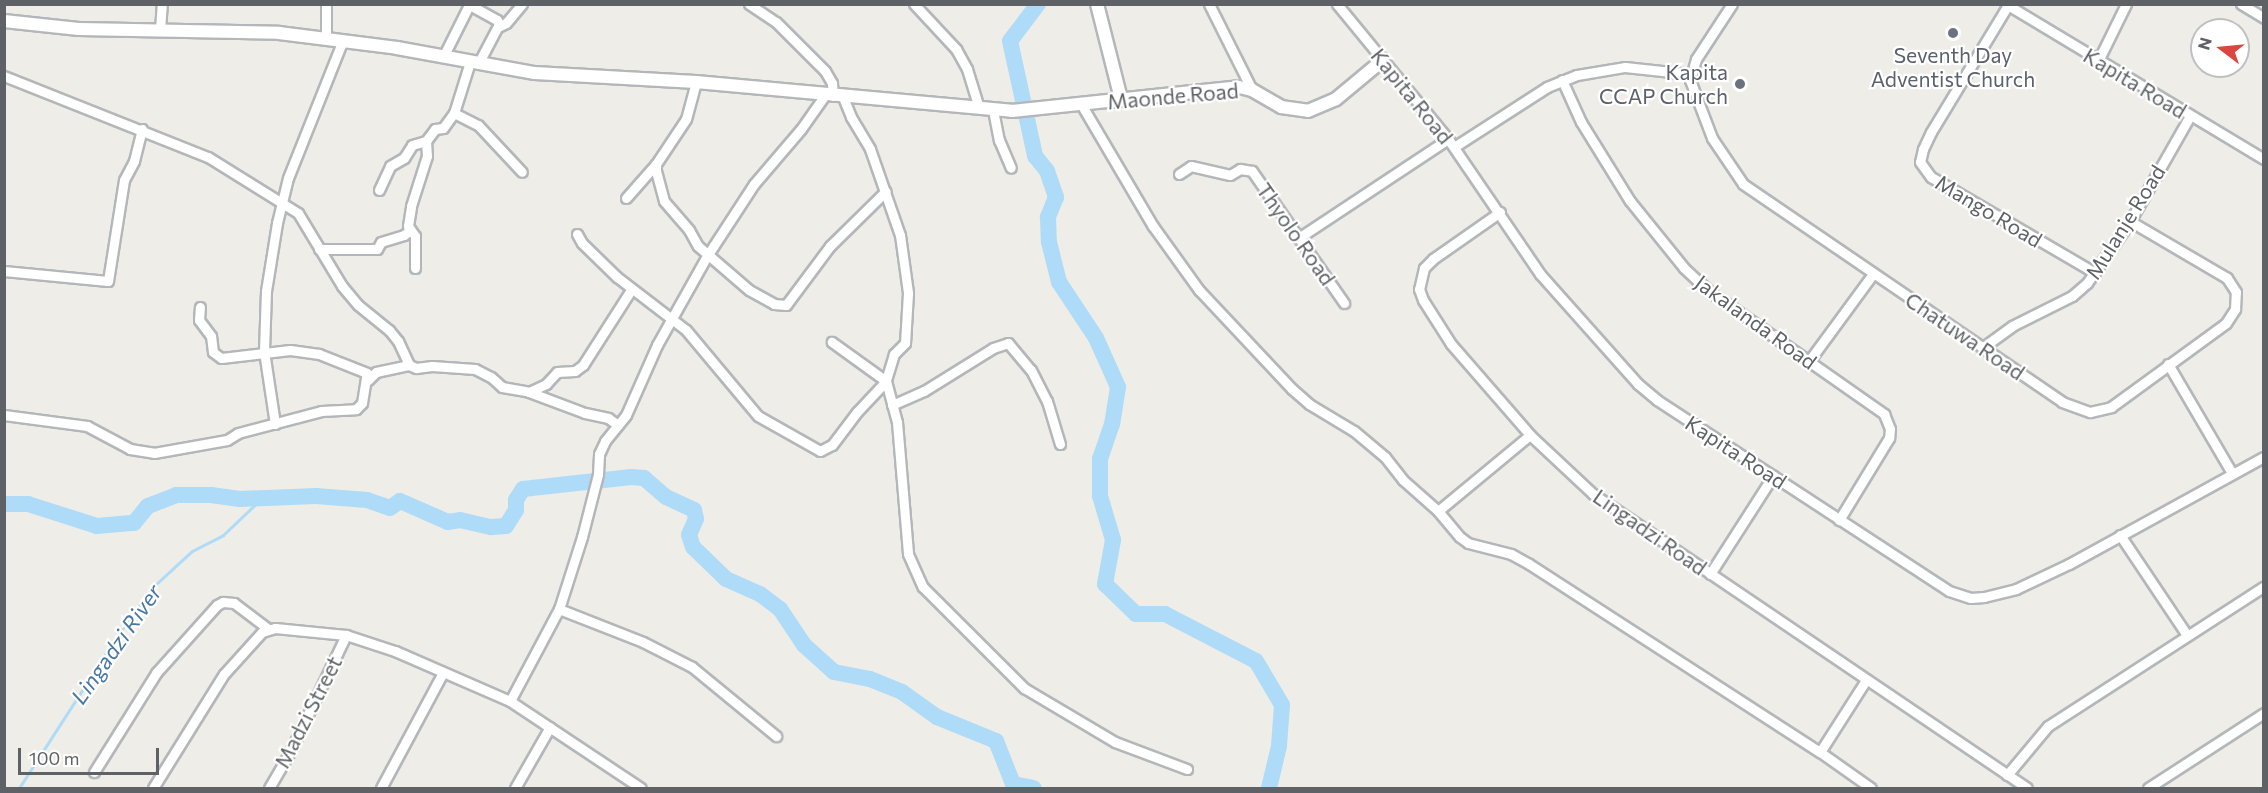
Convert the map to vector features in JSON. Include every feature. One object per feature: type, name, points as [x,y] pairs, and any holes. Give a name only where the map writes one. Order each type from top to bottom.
[{"type":"street","points":[[160,30],[162,4]]},
{"type":"street","points":[[326,4],[326,38]]},
{"type":"street","points":[[379,190],[390,166],[404,158],[412,145],[426,141],[435,129],[442,128],[454,113],[474,63],[498,27],[506,22],[522,4]]},
{"type":"street","points":[[577,234],[582,243],[631,290],[672,318],[693,338],[758,416],[820,451],[832,445],[857,412],[886,381],[894,354],[905,343],[908,310],[898,228],[886,190],[870,149],[851,117],[834,96],[832,83],[825,71],[776,22],[749,4]]},
{"type":"street","points":[[914,4],[957,49],[968,69],[980,108]]},
{"type":"street","points":[[1097,4],[1121,99]]},
{"type":"street","points":[[1209,4],[1252,90]]},
{"type":"street","name":"Kapita Road","points":[[1337,4],[1451,143],[1544,279],[1638,384],[1657,400],[1948,591],[1971,598],[1998,595],[2016,589],[2264,457]]},
{"type":"street","points":[[1300,237],[1451,143],[1562,80],[1625,67],[1690,74],[1696,59],[1732,4]]},
{"type":"street","points":[[2098,61],[2126,4]]},
{"type":"street","points":[[2241,4],[2264,18]]},
{"type":"street","points":[[443,57],[468,5],[484,8],[497,20],[498,27]]},
{"type":"street","name":"Kapita Road","points":[[2007,5],[2264,159]]},
{"type":"street","name":"Mango Road","points":[[2007,5],[1931,132],[1920,162],[1931,177],[2095,273]]},
{"type":"street","name":"Maonde Road","points":[[4,21],[79,29],[247,30],[343,40],[535,73],[696,82],[1012,111],[1239,87],[1252,90],[1288,109],[1317,109],[1336,99],[1383,60]]},
{"type":"street","points":[[274,424],[264,351],[266,291],[281,205],[302,141],[331,77],[343,40]]},
{"type":"street","name":"Chatuwa Road","points":[[1690,74],[1690,85],[1712,138],[1743,184],[2062,402],[2090,412],[2111,407],[2226,323],[2235,309],[2236,292],[2231,282],[2130,221]]},
{"type":"street","points":[[4,76],[142,129],[220,163],[302,218],[347,292],[398,341],[410,365],[416,368],[463,367],[491,377],[502,387],[529,392],[585,413],[608,418],[618,425]]},
{"type":"street","name":"Jakalanda Road","points":[[1562,80],[1581,122],[1630,201],[1684,268],[1710,292],[1878,407],[1888,420],[1890,429],[1886,446],[1839,520]]},
{"type":"street","points":[[626,198],[656,164],[686,119],[696,82]]},
{"type":"street","points":[[510,701],[559,609],[582,537],[598,474],[602,447],[626,415],[651,357],[672,318],[707,256],[754,184],[801,129],[834,96]]},
{"type":"street","points":[[1081,104],[1154,226],[1199,290],[1292,390],[1377,451],[1402,480],[1438,511],[1468,543],[1506,552],[1524,561],[1820,752],[1871,789]]},
{"type":"street","points":[[993,110],[999,140],[1011,168]]},
{"type":"street","points":[[454,113],[478,125],[522,172]]},
{"type":"street","name":"Mulanje Road","points":[[1982,348],[2012,326],[2072,296],[2095,273],[2130,221],[2190,116]]},
{"type":"street","points":[[4,271],[108,281],[124,180],[134,161],[142,129]]},
{"type":"street","points":[[415,268],[415,236],[410,230],[411,206],[427,156],[426,141]]},
{"type":"street","points":[[656,164],[664,201],[707,256],[749,290],[774,304],[786,305],[835,241],[886,190]]},
{"type":"street","name":"Thyolo Road","points":[[1179,174],[1191,166],[1230,175],[1240,169],[1252,171],[1344,303]]},
{"type":"street","name":"Lingadzi Road","points":[[1500,212],[1433,259],[1424,268],[1419,289],[1423,300],[1451,344],[1530,435],[1593,494],[2027,789]]},
{"type":"street","points":[[319,249],[377,249],[381,242],[404,235],[410,230]]},
{"type":"street","points":[[1809,361],[1873,274]]},
{"type":"street","points":[[529,392],[546,384],[557,372],[575,370],[584,365],[631,290]]},
{"type":"street","points":[[4,415],[87,426],[142,453],[227,440],[238,433],[321,411],[360,407],[368,380],[368,373],[362,369],[319,354],[290,350],[264,351],[221,358],[213,352],[211,336],[199,320],[200,307]]},
{"type":"street","points":[[832,342],[886,381],[897,422],[908,554],[923,586],[1024,688],[1115,742],[1187,769]]},
{"type":"street","points":[[892,405],[924,391],[993,348],[1008,343],[1031,370],[1047,401],[1060,444]]},
{"type":"street","points":[[2168,364],[2232,473]]},
{"type":"street","points":[[368,380],[376,372],[410,365]]},
{"type":"street","points":[[1438,511],[1530,435]]},
{"type":"street","points":[[1710,574],[1773,476]]},
{"type":"street","points":[[2120,535],[2187,635]]},
{"type":"street","points":[[2007,775],[2048,726],[2264,586]]},
{"type":"street","points":[[93,772],[156,673],[217,605],[224,602],[234,603],[267,628],[328,631],[346,635],[395,651],[442,674],[510,701],[637,787]]},
{"type":"street","points":[[559,609],[643,642],[692,666],[776,736]]},
{"type":"street","points":[[153,789],[214,688],[252,640],[267,628]]},
{"type":"street","name":"Madzi Street","points":[[268,789],[290,752],[346,635]]},
{"type":"street","points":[[381,789],[442,674]]},
{"type":"street","points":[[1820,752],[1866,680]]},
{"type":"street","points":[[2148,789],[2264,713]]},
{"type":"street","points":[[515,789],[550,727]]},
{"type":"waterway","points":[[1038,4],[1010,41],[1035,156],[1047,171],[1056,197],[1048,217],[1049,242],[1059,282],[1096,338],[1118,387],[1112,424],[1100,459],[1100,496],[1113,540],[1105,584],[1136,614],[1165,614],[1256,661],[1282,705],[1279,746],[1269,788]]},
{"type":"waterway","points":[[4,504],[28,504],[97,526],[134,523],[148,506],[176,495],[211,495],[240,499],[316,496],[367,500],[390,508],[400,501],[448,522],[460,520],[491,527],[506,526],[516,510],[516,500],[523,489],[631,477],[644,478],[666,497],[694,510],[696,519],[689,535],[693,547],[726,579],[760,594],[780,609],[804,645],[834,672],[870,679],[902,692],[937,717],[996,741],[1013,784],[1034,788]]},
{"type":"waterway","name":"Lingadzi River","points":[[19,788],[121,630],[155,585],[192,551],[223,535],[262,498]]},
{"type":"place","name":"Seventh Day Adventist Church","points":[[1953,33]]},
{"type":"place","name":"Kapita CCAP Church","points":[[1740,84]]}]
